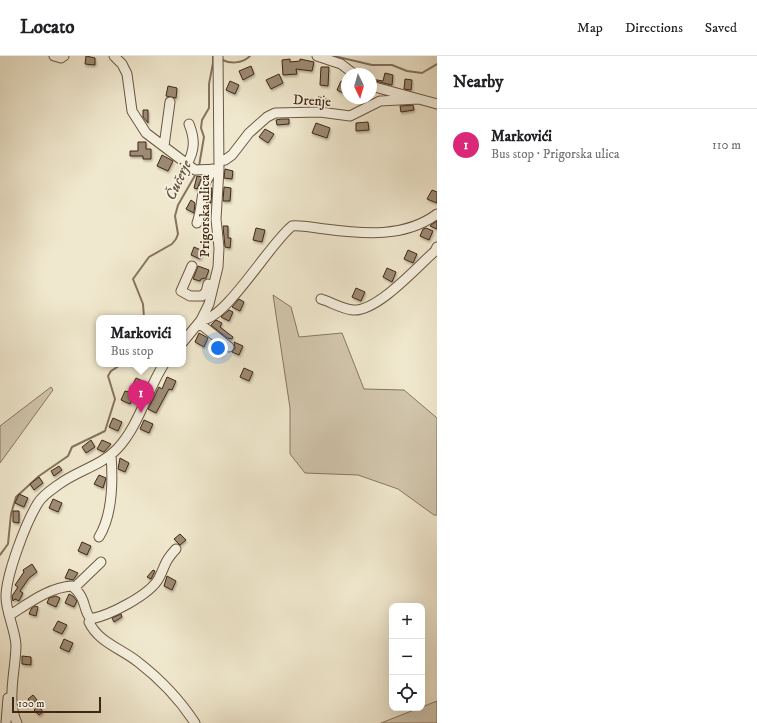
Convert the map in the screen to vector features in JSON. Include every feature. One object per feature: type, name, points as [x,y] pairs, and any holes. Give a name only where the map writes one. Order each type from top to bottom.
[{"type":"street","points":[[54,56],[60,58],[64,56]]},
{"type":"street","points":[[114,56],[122,64],[127,74],[132,111],[146,133],[195,168],[216,167]]},
{"type":"street","points":[[317,56],[341,64],[346,68]]},
{"type":"street","name":"Prigorska ulica","points":[[186,338],[200,322],[209,304],[219,248],[216,219],[216,167],[219,60]]},
{"type":"street","points":[[377,88],[437,104]]},
{"type":"street","name":"Drenje","points":[[216,167],[232,155],[249,133],[267,117],[275,113],[320,112],[350,116],[380,101],[420,99]]},
{"type":"street","points":[[164,146],[170,102]]},
{"type":"street","points":[[189,124],[192,132],[192,154],[195,168]]},
{"type":"street","points":[[197,223],[201,212],[205,185],[216,167]]},
{"type":"street","points":[[200,322],[208,320],[217,314],[240,290],[281,235],[292,226],[374,233],[403,231],[426,223],[437,214]]},
{"type":"street","points":[[321,299],[355,310],[372,304],[389,294],[404,278],[435,251],[437,247]]},
{"type":"street","points":[[192,266],[181,291],[196,297],[202,296],[206,292],[208,283],[215,277]]},
{"type":"street","points":[[196,297],[202,284]]},
{"type":"street","points":[[200,322],[229,347]]},
{"type":"street","points":[[17,723],[14,710],[13,688],[16,646],[15,631],[3,588],[21,541],[38,503],[59,484],[111,455],[126,439],[162,367]]},
{"type":"street","points":[[99,537],[103,531],[109,509],[112,483],[111,455]]},
{"type":"street","points":[[92,619],[101,617],[131,601],[151,588],[159,578],[164,562],[176,549]]},
{"type":"street","points":[[74,588],[78,582],[90,574],[101,562]]},
{"type":"street","points":[[10,615],[57,589],[72,586],[84,600],[88,616],[92,619]]},
{"type":"street","points":[[92,619],[89,622],[97,634],[110,645],[125,651],[158,678],[195,723]]},
{"type":"street","points":[[6,723],[8,694],[13,688]]},
{"type":"shaded area","points":[[273,295],[291,307],[299,337],[342,333],[364,389],[404,390],[437,418],[437,515],[434,515],[398,489],[358,475],[305,473],[290,454],[290,408]]},
{"type":"shaded area","points":[[51,387],[53,390],[0,463],[0,426]]},
{"type":"shaded area","points":[[437,701],[437,723],[381,723],[412,711],[425,711],[425,706]]},
{"type":"building","points":[[86,56],[95,58],[95,65],[85,64]]},
{"type":"building","points":[[290,59],[290,62],[300,61],[300,59],[314,62],[312,71],[296,69],[297,74],[283,75],[282,60]]},
{"type":"building","points":[[251,66],[254,74],[243,80],[239,71]]},
{"type":"building","points":[[321,67],[329,67],[328,86],[320,85]]},
{"type":"building","points":[[385,73],[393,75],[392,85],[377,81],[377,80],[383,81]]},
{"type":"building","points":[[279,74],[283,83],[271,89],[266,80]]},
{"type":"building","points":[[405,79],[412,80],[411,90],[404,89]]},
{"type":"building","points":[[230,81],[239,85],[235,94],[226,90]]},
{"type":"building","points":[[341,81],[341,92],[337,90]]},
{"type":"building","points":[[168,86],[177,88],[176,98],[166,96]]},
{"type":"building","points":[[318,97],[326,98],[325,107],[316,106]]},
{"type":"building","points":[[413,105],[414,110],[401,112],[400,106]]},
{"type":"building","points":[[143,110],[148,110],[148,123],[143,117]]},
{"type":"building","points":[[289,119],[289,124],[277,125],[276,120]]},
{"type":"building","points":[[368,122],[369,130],[356,131],[356,123]]},
{"type":"building","points":[[316,123],[330,128],[327,138],[312,133]]},
{"type":"building","points":[[265,129],[274,134],[268,143],[259,137]]},
{"type":"building","points":[[138,142],[146,142],[146,149],[151,149],[151,159],[143,159],[143,156],[130,156],[130,151],[138,151]]},
{"type":"building","points":[[162,155],[173,161],[168,171],[157,166]]},
{"type":"building","points":[[225,169],[233,171],[232,179],[224,178]]},
{"type":"building","points":[[197,176],[202,177],[197,189],[194,188]]},
{"type":"building","points":[[224,187],[231,188],[230,201],[223,201]]},
{"type":"building","points":[[210,188],[212,188],[211,203],[207,203]]},
{"type":"building","points":[[432,190],[437,192],[437,203],[427,199]]},
{"type":"building","points":[[191,200],[195,203],[194,213],[186,209]]},
{"type":"building","points":[[437,221],[437,229],[430,226],[431,225]]},
{"type":"building","points":[[223,226],[228,226],[228,238],[231,238],[230,248],[225,247]]},
{"type":"building","points":[[256,228],[265,230],[262,242],[253,240]]},
{"type":"building","points":[[426,228],[433,231],[429,240],[420,236],[423,229]]},
{"type":"building","points":[[194,247],[203,251],[200,259],[191,255]]},
{"type":"building","points":[[408,250],[417,254],[413,263],[404,259]]},
{"type":"building","points":[[198,266],[209,270],[206,278],[201,279],[200,281],[193,279]]},
{"type":"building","points":[[387,268],[396,272],[392,282],[383,277]]},
{"type":"building","points":[[356,288],[365,292],[361,301],[352,297]]},
{"type":"building","points":[[239,299],[244,302],[240,311],[232,307]]},
{"type":"building","points":[[229,310],[233,312],[229,321],[221,317]]},
{"type":"building","points":[[216,320],[222,323],[220,327],[233,337],[232,339],[227,338],[211,325]]},
{"type":"building","points":[[199,333],[208,338],[204,347],[195,342]]},
{"type":"building","points":[[234,342],[243,346],[239,355],[232,352],[235,348]]},
{"type":"building","points":[[216,344],[224,351],[222,355],[213,351]]},
{"type":"building","points":[[244,368],[253,372],[249,381],[240,377]]},
{"type":"building","points":[[167,377],[176,381],[172,390],[169,389],[156,413],[148,409],[159,387],[162,389]]},
{"type":"building","points":[[136,378],[145,382],[141,391],[137,389],[130,404],[121,400],[125,391],[129,392]]},
{"type":"building","points":[[113,418],[122,422],[118,431],[109,427]]},
{"type":"building","points":[[144,420],[153,424],[149,433],[140,429]]},
{"type":"building","points":[[91,440],[95,447],[86,453],[82,447]]},
{"type":"building","points":[[102,440],[111,444],[104,452],[97,449]]},
{"type":"building","points":[[120,458],[129,463],[125,472],[118,469]]},
{"type":"building","points":[[59,466],[62,470],[54,476],[51,471]]},
{"type":"building","points":[[99,475],[106,478],[103,488],[94,484]]},
{"type":"building","points":[[39,477],[43,483],[34,490],[30,484]]},
{"type":"building","points":[[19,494],[28,498],[24,507],[15,503]]},
{"type":"building","points":[[53,499],[62,503],[58,512],[49,508]]},
{"type":"building","points":[[13,511],[19,511],[19,523],[13,522]]},
{"type":"building","points":[[180,534],[186,540],[180,545],[174,539]]},
{"type":"building","points":[[82,542],[91,546],[87,555],[78,551]]},
{"type":"building","points":[[32,564],[37,572],[29,578],[20,591],[23,593],[19,601],[15,599],[13,601],[12,596],[18,587],[15,585],[24,572],[23,570]]},
{"type":"building","points":[[69,569],[78,573],[73,580],[65,578]]},
{"type":"building","points":[[153,570],[155,571],[151,579],[147,577]]},
{"type":"building","points":[[167,576],[176,581],[172,590],[164,586]]},
{"type":"building","points":[[69,594],[77,601],[74,607],[65,603]]},
{"type":"building","points":[[56,596],[60,598],[56,607],[47,603],[49,598]]},
{"type":"building","points":[[35,606],[38,607],[36,616],[29,614],[31,609]]},
{"type":"building","points":[[121,614],[122,617],[114,622],[112,618]]},
{"type":"building","points":[[58,621],[67,625],[62,634],[53,630]]},
{"type":"building","points":[[64,639],[73,643],[69,652],[60,648]]},
{"type":"building","points":[[22,656],[31,657],[31,665],[22,664]]},
{"type":"building","points":[[33,695],[37,700],[32,704],[28,699]]},
{"type":"building","points":[[39,706],[43,712],[39,715],[34,710]]},
{"type":"waterway","name":"Čučerje","points":[[199,166],[204,137],[201,128],[202,120],[209,108],[209,84],[213,56]]},
{"type":"waterway","points":[[220,59],[228,62],[240,62],[250,56]]},
{"type":"waterway","points":[[334,56],[372,65],[392,65],[407,71],[422,73],[437,64]]},
{"type":"waterway","name":"Čučerje","points":[[144,315],[143,304],[133,279],[149,257],[172,244],[176,239],[178,234],[175,216],[178,205],[197,172]]},
{"type":"waterway","name":"Čučerje","points":[[0,555],[8,544],[11,514],[16,497],[39,476],[68,456],[72,447],[105,431],[115,399],[108,376],[111,371],[117,367]]},
{"type":"place","name":"Markovići","points":[[141,413]]}]
